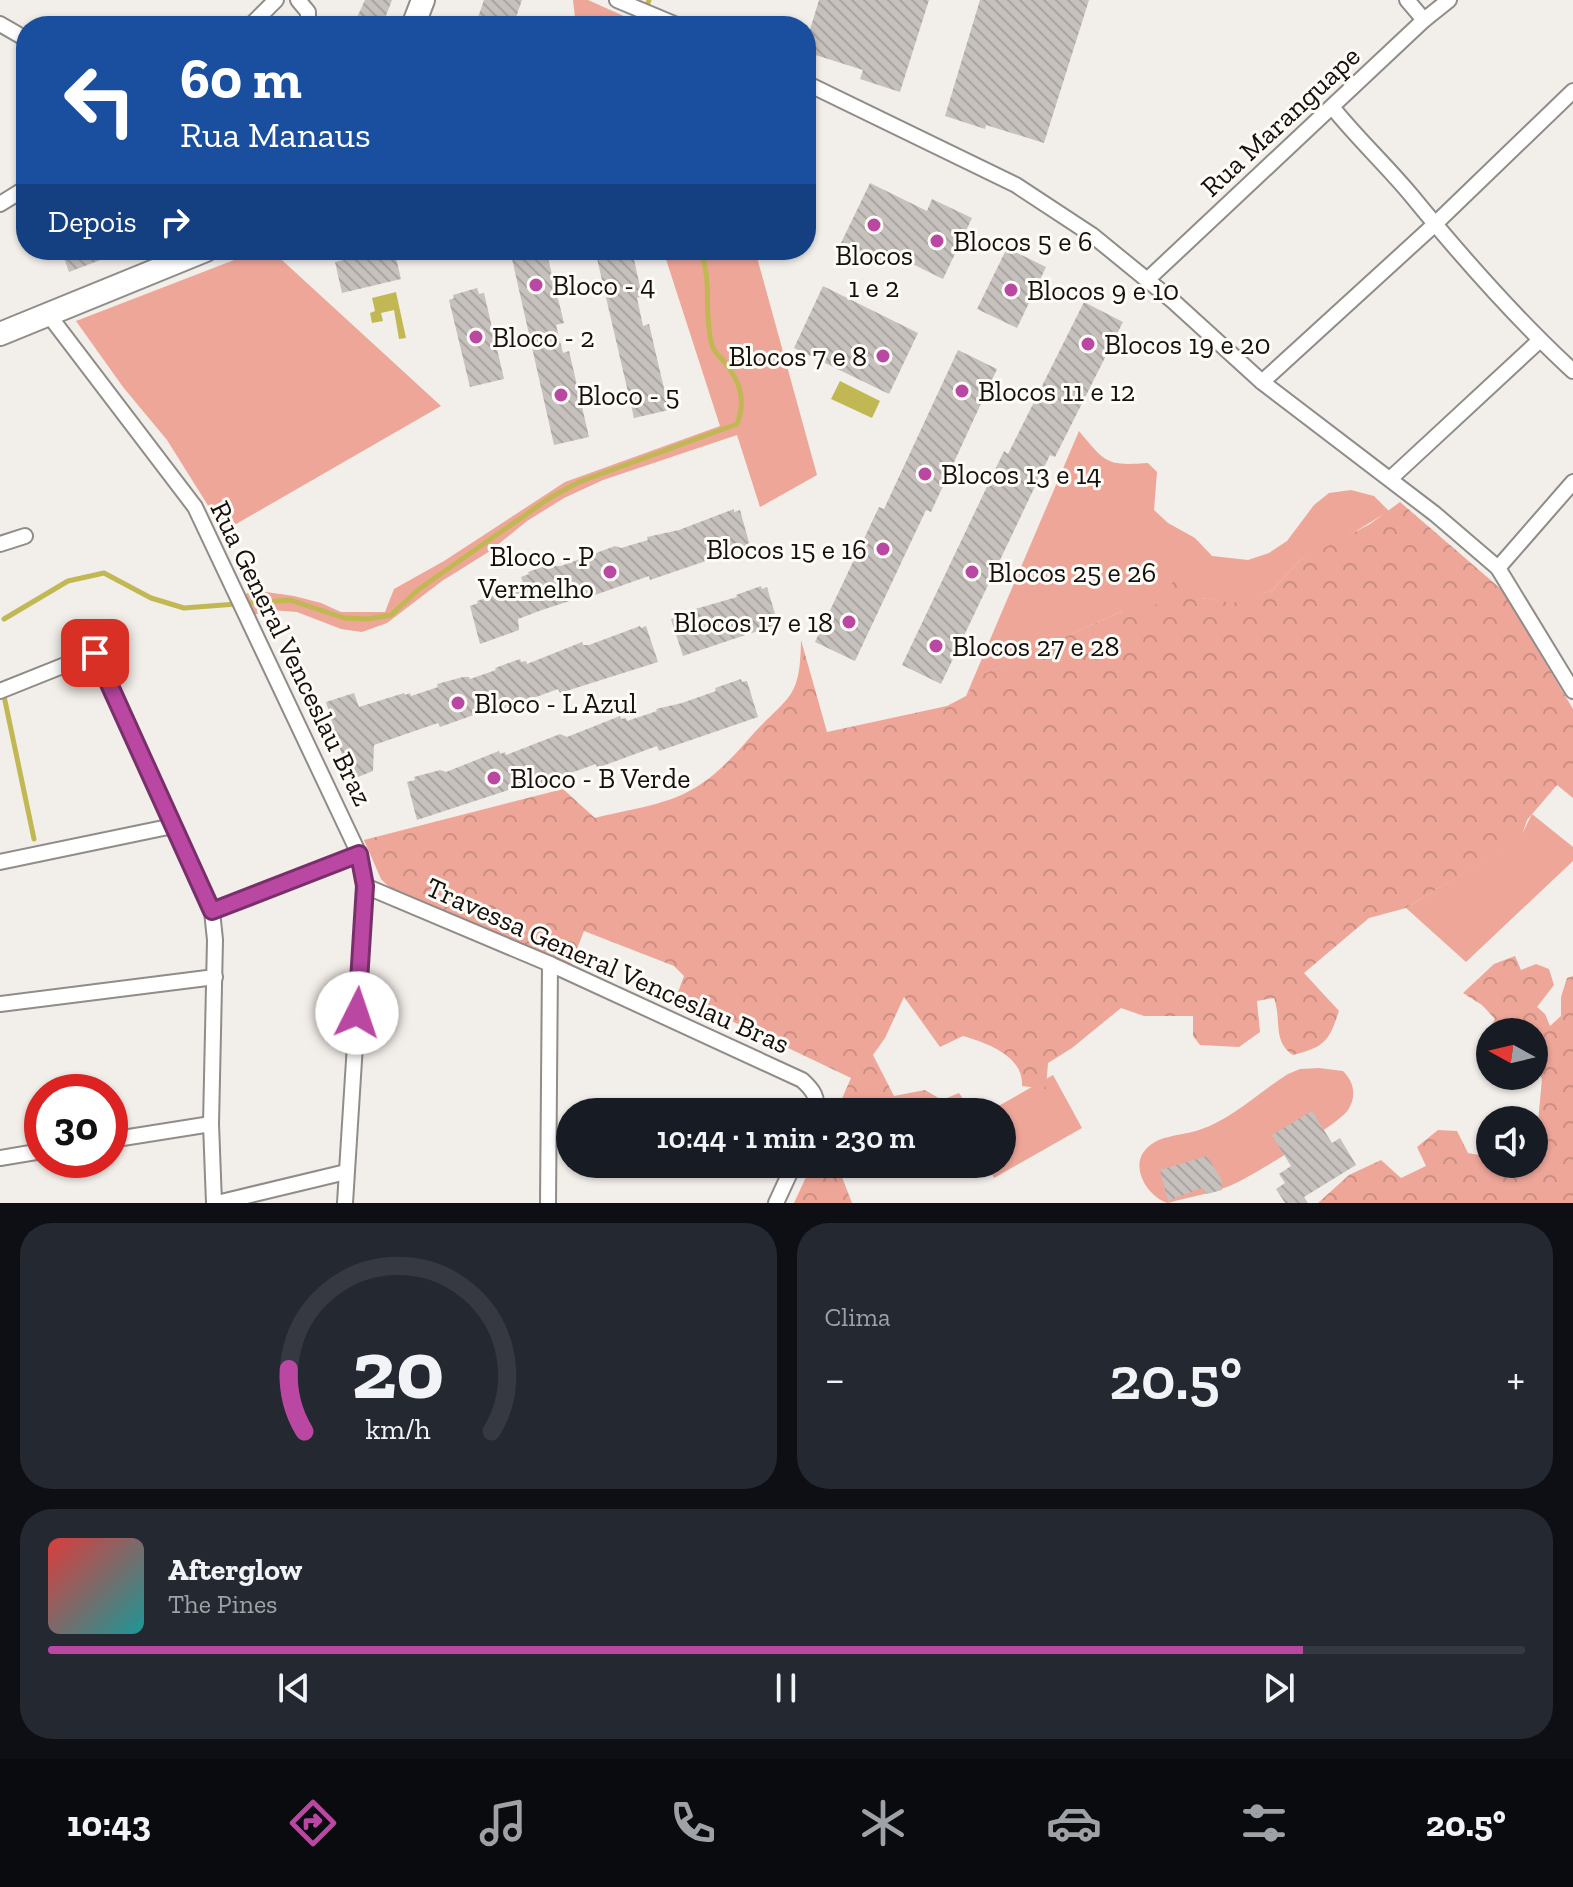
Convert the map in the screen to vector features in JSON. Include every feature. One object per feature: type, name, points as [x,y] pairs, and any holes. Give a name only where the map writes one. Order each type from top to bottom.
[{"type":"main road","points":[[0,334],[181,260]]},
{"type":"street","points":[[260,16],[276,0]]},
{"type":"street","points":[[617,0],[655,16]]},
{"type":"street","points":[[1407,0],[1424,20]]},
{"type":"street","name":"Rua Maranguape","points":[[1147,280],[1449,0]]},
{"type":"street","points":[[816,88],[1016,185],[1092,235],[1262,382],[1390,479],[1498,568],[1573,691]]},
{"type":"street","points":[[1262,382],[1434,225],[1573,91]]},
{"type":"street","points":[[1333,108],[1434,225],[1540,340],[1573,371]]},
{"type":"street","name":"Rua General Venceslau Braz","points":[[48,314],[195,507],[359,854],[365,886],[345,1203]]},
{"type":"street","points":[[1390,479],[1540,340]]},
{"type":"street","points":[[1498,568],[1573,482]]},
{"type":"street","points":[[0,544],[25,536]]},
{"type":"street","points":[[0,691],[95,653],[212,911],[215,977],[211,1124],[215,1203],[346,1172]]},
{"type":"street","points":[[0,862],[173,826]]},
{"type":"street","points":[[212,911],[359,854]]},
{"type":"street","name":"Travessa General Venceslau Bras","points":[[365,886],[550,964],[802,1080],[812,1089],[814,1098]]},
{"type":"street","points":[[548,1203],[550,964]]},
{"type":"street","points":[[0,1004],[215,977]]},
{"type":"street","points":[[128,1137],[211,1124]]},
{"type":"street","points":[[0,1158],[24,1154]]},
{"type":"street","points":[[776,1203],[788,1178]]},
{"type":"green space","points":[[573,0],[588,0],[624,16],[575,16]]},
{"type":"green space","points":[[234,260],[282,260],[441,406],[224,531],[167,440],[123,387],[76,321]]},
{"type":"green space","points":[[666,260],[758,260],[817,475],[760,507],[737,435],[603,480],[564,498],[527,521],[490,551],[442,581],[387,623],[362,632],[341,629],[297,612],[271,610],[253,615],[243,596],[252,590],[294,596],[341,612],[385,612],[394,589],[444,561],[565,482],[720,426]]},
{"type":"green space","points":[[1079,431],[1108,460],[1123,464],[1148,463],[1157,472],[1154,510],[1168,523],[1195,538],[1212,556],[1248,560],[1269,553],[1287,541],[1314,505],[1329,493],[1351,490],[1374,496],[1389,511],[1333,545],[1299,561],[1273,590],[1233,604],[1202,598],[1151,611],[1122,611],[981,676],[966,696]]},
{"type":"green space","points":[[1400,502],[1501,589],[1573,709],[1573,798],[1557,785],[1527,820],[1521,838],[1406,908],[1369,918],[1304,973],[1339,1011],[1324,1041],[1304,1052],[1293,1055],[1282,1043],[1274,998],[1257,1001],[1260,1032],[1239,1047],[1200,1045],[1193,1036],[1193,1016],[1144,1016],[1121,1008],[1072,1048],[1048,1063],[1046,1089],[1022,1086],[1017,1067],[993,1047],[963,1036],[940,1047],[904,997],[885,1038],[873,1055],[894,1096],[925,1090],[939,1098],[842,1098],[851,1078],[677,995],[684,976],[674,966],[584,931],[571,964],[396,894],[381,879],[364,840],[563,789],[595,818],[677,797],[715,773],[785,702],[798,674],[801,640],[827,732],[947,706],[966,696],[980,676],[1122,611],[1151,611],[1175,579],[1202,598],[1233,603],[1273,590],[1299,561],[1370,524]]},
{"type":"green space","points":[[1532,814],[1573,847],[1573,861],[1466,962],[1406,908],[1520,838]]},
{"type":"green space","points":[[1515,956],[1521,970],[1536,964],[1549,969],[1554,985],[1537,1007],[1547,1018],[1494,1018],[1482,1005],[1463,993],[1494,964]]},
{"type":"green space","points":[[1573,976],[1573,1203],[1318,1203],[1349,1175],[1381,1160],[1401,1178],[1426,1166],[1417,1147],[1438,1130],[1457,1131],[1468,1153],[1476,1154],[1476,1178],[1548,1178],[1548,1106],[1539,1106],[1541,1090],[1548,1090],[1548,1021],[1550,1026],[1561,1016],[1561,997],[1567,978]]},
{"type":"green space","points":[[1300,1069],[1343,1071],[1353,1089],[1353,1100],[1348,1110],[1329,1126],[1259,1170],[1218,1190],[1168,1203],[1148,1188],[1139,1164],[1141,1156],[1151,1145],[1218,1122],[1288,1074]]},
{"type":"green space","points":[[1053,1075],[1082,1128],[1016,1166],[1016,1098],[1013,1098]]},
{"type":"green space","points":[[806,1178],[842,1178],[852,1203],[794,1203]]},
{"type":"shaded area","points":[[396,292],[406,338],[399,339],[394,310],[381,313],[383,321],[372,323],[370,313],[375,311],[372,298]]},
{"type":"shaded area","points":[[840,381],[880,401],[872,418],[831,399]]},
{"type":"building","points":[[365,0],[392,0],[386,16],[358,16]]},
{"type":"building","points":[[484,0],[522,0],[516,16],[478,16]]},
{"type":"building","points":[[819,0],[929,0],[900,92],[860,79],[863,70],[816,55],[814,16]]},
{"type":"building","points":[[980,0],[1089,0],[1044,143],[945,116]]},
{"type":"building","points":[[870,183],[927,211],[932,199],[972,218],[943,279],[886,251],[880,264],[840,245]]},
{"type":"building","name":"Blocos 9 e 10","points":[[1007,248],[1046,267],[1017,328],[977,309]]},
{"type":"building","points":[[65,260],[100,260],[69,272]]},
{"type":"building","points":[[396,260],[401,279],[342,293],[335,262]]},
{"type":"building","points":[[512,260],[548,260],[564,323],[556,325],[563,353],[569,351],[589,437],[554,445]]},
{"type":"building","points":[[597,260],[634,260],[642,296],[637,298],[643,326],[649,324],[669,410],[634,418]]},
{"type":"building","points":[[823,286],[918,333],[889,394],[794,348]]},
{"type":"building","name":"Bloco - 2","points":[[477,288],[479,294],[484,293],[504,379],[470,387],[449,300],[454,298],[453,295]]},
{"type":"building","points":[[1084,302],[1123,322],[1055,457],[1050,455],[941,684],[902,665],[1004,451],[1008,454]]},
{"type":"building","points":[[958,350],[997,369],[931,512],[926,510],[855,661],[815,642],[879,507],[884,509]]},
{"type":"building","points":[[734,509],[734,512],[740,510],[750,546],[650,580],[649,576],[542,610],[518,619],[519,630],[480,644],[470,606],[524,585],[521,577],[528,572],[554,563],[561,566],[615,546],[621,548],[648,540],[647,537],[679,530]]},
{"type":"building","points":[[761,586],[762,589],[767,587],[778,624],[683,656],[671,619]]},
{"type":"building","points":[[646,626],[658,662],[560,693],[558,689],[498,711],[496,707],[440,727],[438,723],[374,745],[373,771],[358,777],[344,762],[326,702],[354,693],[359,707],[404,693],[411,696],[438,687],[437,684],[463,677],[470,679],[520,659],[527,664],[582,642],[589,645]]},
{"type":"building","points":[[741,679],[742,682],[747,681],[758,717],[659,751],[657,746],[597,768],[596,764],[537,785],[536,781],[417,820],[407,782],[415,780],[414,777],[440,770],[446,772],[499,751],[506,755],[560,734],[567,737],[620,716],[627,721],[716,691],[715,688]]},
{"type":"building","points":[[1312,1111],[1332,1143],[1340,1138],[1356,1165],[1304,1197],[1308,1203],[1285,1203],[1276,1189],[1285,1183],[1279,1174],[1291,1166],[1272,1135]]},
{"type":"building","points":[[1207,1156],[1221,1179],[1222,1190],[1207,1194],[1201,1188],[1168,1201],[1160,1170]]},
{"type":"waterway","points":[[643,16],[649,0]]},
{"type":"waterway","points":[[4,619],[68,581],[104,573],[151,598],[184,608],[290,600],[344,618],[368,619],[391,615],[419,589],[551,497],[579,482],[737,424],[741,406],[740,390],[712,345],[704,260]]},
{"type":"waterway","points":[[4,696],[34,839]]},
{"type":"place","name":"Blocos 1 e 2","points":[[874,225]]},
{"type":"place","name":"Blocos 5 e 6","points":[[937,241]]},
{"type":"place","name":"Bloco - 4","points":[[536,285]]},
{"type":"place","name":"Blocos 9 e 10","points":[[1011,290]]},
{"type":"place","name":"Bloco - 2","points":[[476,337]]},
{"type":"place","name":"Blocos 19 e 20","points":[[1088,344]]},
{"type":"place","name":"Blocos 7 e 8","points":[[883,356]]},
{"type":"place","name":"Blocos 11 e 12","points":[[962,391]]},
{"type":"place","name":"Bloco - 5","points":[[561,395]]},
{"type":"place","name":"Blocos 13 e 14","points":[[925,474]]},
{"type":"place","name":"Blocos 15 e 16","points":[[883,549]]},
{"type":"place","name":"Bloco - P Vermelho","points":[[610,572]]},
{"type":"place","name":"Blocos 25 e 26","points":[[972,572]]},
{"type":"place","name":"Blocos 17 e 18","points":[[849,622]]},
{"type":"place","name":"Blocos 27 e 28","points":[[936,646]]},
{"type":"place","name":"Bloco - L Azul","points":[[458,703]]},
{"type":"place","name":"Bloco - B Verde","points":[[494,778]]},
{"type":"route","points":[[95,653],[212,911],[359,854],[365,886],[357,1013]]}]
